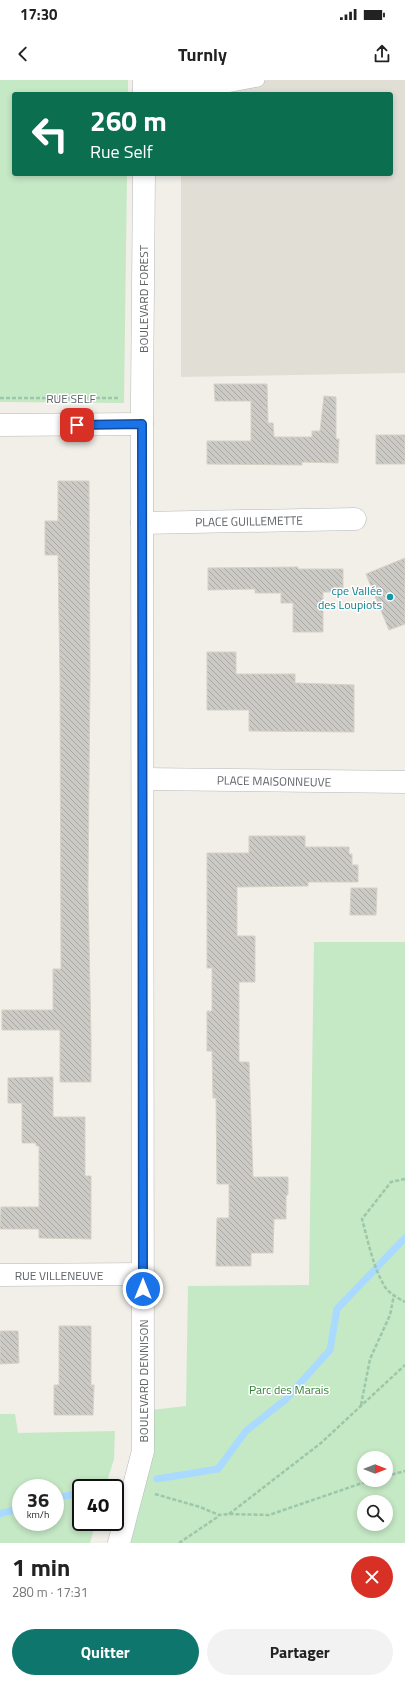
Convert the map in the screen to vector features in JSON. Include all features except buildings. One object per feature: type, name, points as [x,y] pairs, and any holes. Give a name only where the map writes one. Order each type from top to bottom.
[{"type":"street","name":"BOULEVARD FOREST","points":[[142,424],[144,176]]},
{"type":"street","points":[[0,425],[142,424]]},
{"type":"street","name":"BOULEVARD DENNISON","points":[[119,1543],[143,1451],[142,424]]},
{"type":"street","name":"PLACE GUILLEMETTE","points":[[142,523],[355,519]]},
{"type":"street","name":"PLACE MAISONNEUVE","points":[[143,779],[405,782]]},
{"type":"street","name":"RUE VILLENEUVE","points":[[0,1275],[143,1274]]},
{"type":"lane","points":[[144,87],[226,86],[258,80]]},
{"type":"path","name":"RUE SELF","points":[[0,398],[142,398]]},
{"type":"path","points":[[405,1179],[391,1182],[362,1219],[370,1252],[386,1287],[394,1295],[405,1302]]},
{"type":"path","points":[[361,1405],[370,1359],[390,1315],[394,1295]]},
{"type":"path","points":[[229,1514],[321,1443],[405,1365]]},
{"type":"path","points":[[393,1474],[405,1471]]},
{"type":"path","points":[[179,1543],[219,1515],[269,1515],[357,1485]]},
{"type":"path","points":[[134,1489],[200,1506],[219,1515]]},
{"type":"shaded area","points":[[182,80],[405,80],[405,373],[181,377],[181,176],[393,176],[393,92],[182,92]]},
{"type":"green space","points":[[0,80],[128,80],[128,92],[12,92],[12,176],[127,176],[124,403],[0,402]]},
{"type":"green space","name":"Parc des Marais","points":[[314,942],[405,942],[405,1543],[119,1543],[121,1531],[124,1531],[124,1516],[143,1411],[186,1406],[188,1286],[309,1285]]},
{"type":"green space","points":[[0,1414],[15,1414],[18,1433],[115,1431],[114,1459],[108,1479],[72,1479],[72,1531],[93,1531],[90,1543],[0,1543]]},
{"type":"waterway","points":[[157,1479],[218,1469],[246,1431],[285,1400],[330,1350],[337,1309],[405,1238]]},
{"type":"waterway","points":[[64,1496],[72,1495]]},
{"type":"waterway","points":[[0,1514],[12,1511]]},
{"type":"place","name":"cpe Vallée des Loupiots","points":[[390,597]]},
{"type":"route","points":[[77,425],[142,424],[143,1289]]}]
